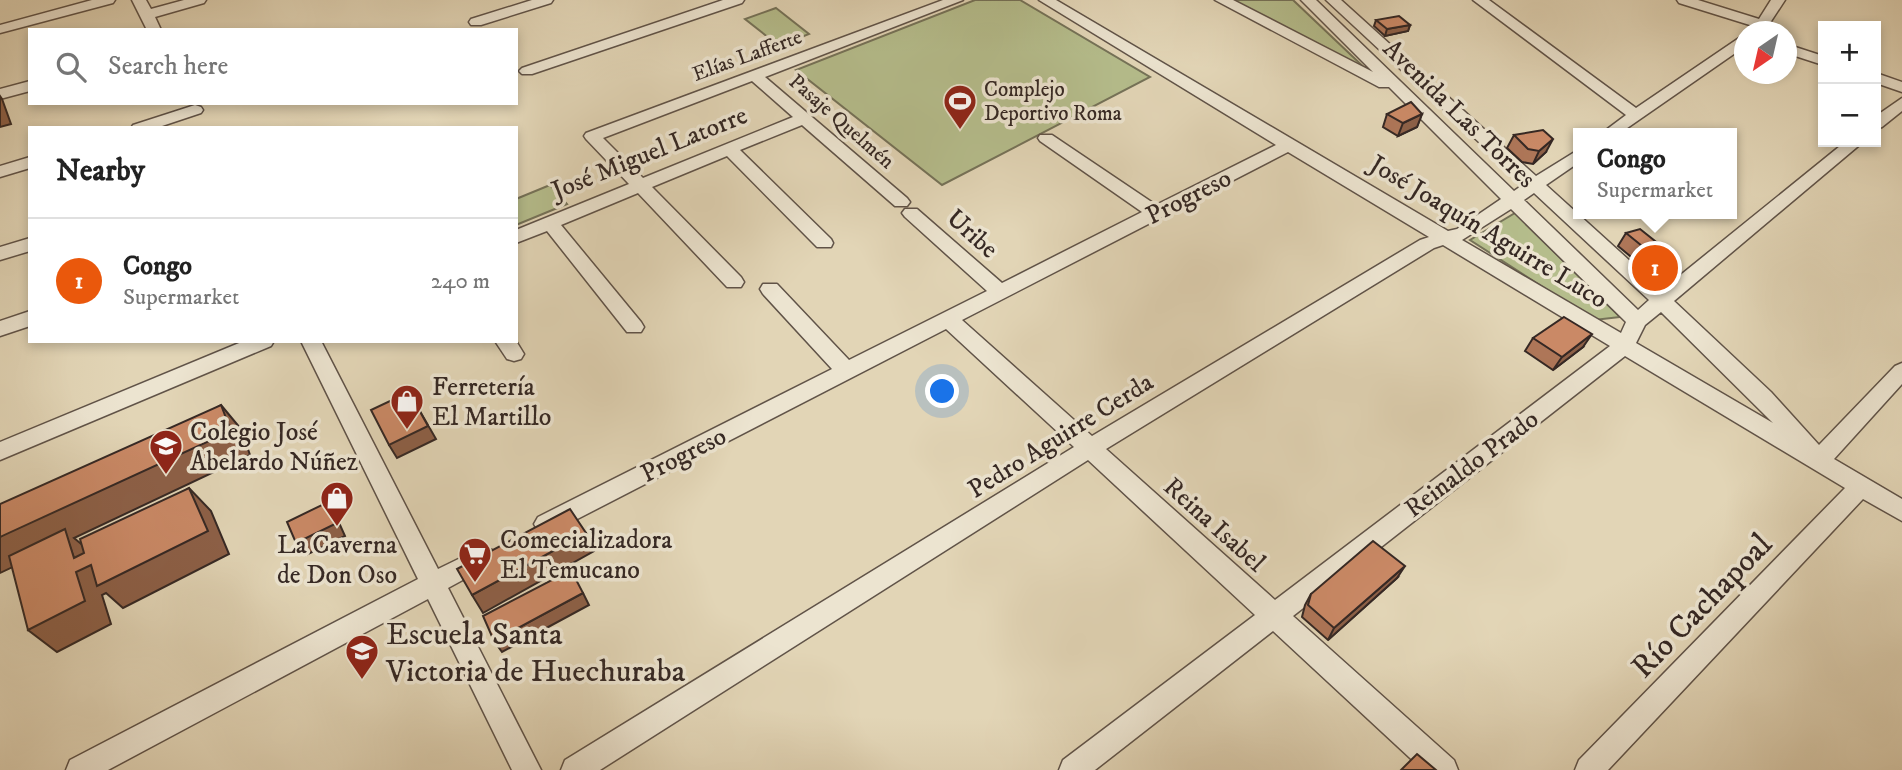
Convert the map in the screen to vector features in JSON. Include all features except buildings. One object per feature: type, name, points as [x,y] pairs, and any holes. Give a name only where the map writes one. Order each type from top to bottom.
[{"type":"street","points":[[0,29],[108,0]]},
{"type":"street","points":[[139,0],[153,28]]},
{"type":"street","points":[[146,15],[199,0]]},
{"type":"street","points":[[476,22],[546,0]]},
{"type":"street","points":[[527,71],[737,0]]},
{"type":"street","name":"Elías Lafferte","points":[[642,185],[592,136],[957,0]]},
{"type":"street","name":"José Joaquín Aguirre Luco","points":[[1046,0],[1902,511]]},
{"type":"street","points":[[1222,0],[1404,94]]},
{"type":"street","name":"Avenida Las Torres","points":[[1308,0],[1637,321]]},
{"type":"street","name":"Avenida Las Torres","points":[[1333,0],[1662,301],[1763,398],[1819,460]]},
{"type":"street","points":[[1684,0],[1740,21]]},
{"type":"street","points":[[1764,21],[1778,0]]},
{"type":"street","points":[[1487,1],[1636,115]]},
{"type":"street","points":[[1617,128],[1734,48]]},
{"type":"street","points":[[1797,52],[1818,59]]},
{"type":"street","name":"Pasaje Quelmén","points":[[754,75],[906,207]]},
{"type":"street","points":[[1881,80],[1902,87]]},
{"type":"street","points":[[0,94],[28,87]]},
{"type":"street","points":[[1881,120],[1902,103]]},
{"type":"street","points":[[144,126],[193,107],[202,126]]},
{"type":"street","name":"José Miguel Latorre","points":[[518,236],[804,118]]},
{"type":"street","points":[[1045,138],[1155,214]]},
{"type":"street","name":"Progreso","points":[[526,535],[1289,145]]},
{"type":"street","name":"Reinaldo Prado","points":[[1073,770],[1625,345],[1637,321],[1849,147]]},
{"type":"street","points":[[729,149],[824,243]]},
{"type":"street","name":"Pedro Aguirre Cerda","points":[[575,770],[1090,448],[1427,244],[1462,233],[1573,158]]},
{"type":"street","points":[[0,172],[28,163]]},
{"type":"street","points":[[642,185],[734,282]]},
{"type":"street","name":"Uribe","points":[[906,207],[1000,292]]},
{"type":"street","points":[[550,223],[634,327]]},
{"type":"street","points":[[0,254],[28,245]]},
{"type":"street","points":[[770,289],[846,371]]},
{"type":"street","points":[[0,329],[28,319]]},
{"type":"street","name":"Reina Isabel","points":[[948,319],[1444,770]]},
{"type":"street","points":[[0,451],[259,343]]},
{"type":"street","points":[[312,343],[527,770]]},
{"type":"street","points":[[1819,460],[1902,371]]},
{"type":"street","name":"Río Cachapoal","points":[[1589,770],[1861,486]]},
{"type":"street","points":[[80,770],[502,547]]},
{"type":"green space","name":"Complejo Deportivo Roma","points":[[975,0],[1020,0],[1150,77],[942,185],[796,70]]},
{"type":"green space","points":[[1229,0],[1293,0],[1370,73]]},
{"type":"green space","points":[[776,8],[809,34],[779,46],[745,19]]},
{"type":"green space","points":[[550,185],[567,204],[518,224],[518,198]]},
{"type":"green space","points":[[1515,213],[1620,317],[1594,320],[1470,240]]},
{"type":"place","name":"Complejo Deportivo Roma","points":[[960,131]]},
{"type":"place","name":"Congo","points":[[1655,268]]},
{"type":"place","name":"Ferretería El Martillo","points":[[407,431]]},
{"type":"place","name":"Colegio José Abelardo Núñez","points":[[166,476]]},
{"type":"place","name":"La Caverna de Don Oso","points":[[337,528]]},
{"type":"place","name":"Comecializadora El Temucano","points":[[475,584]]},
{"type":"place","name":"Escuela Santa Victoria de Huechuraba","points":[[362,681]]}]
